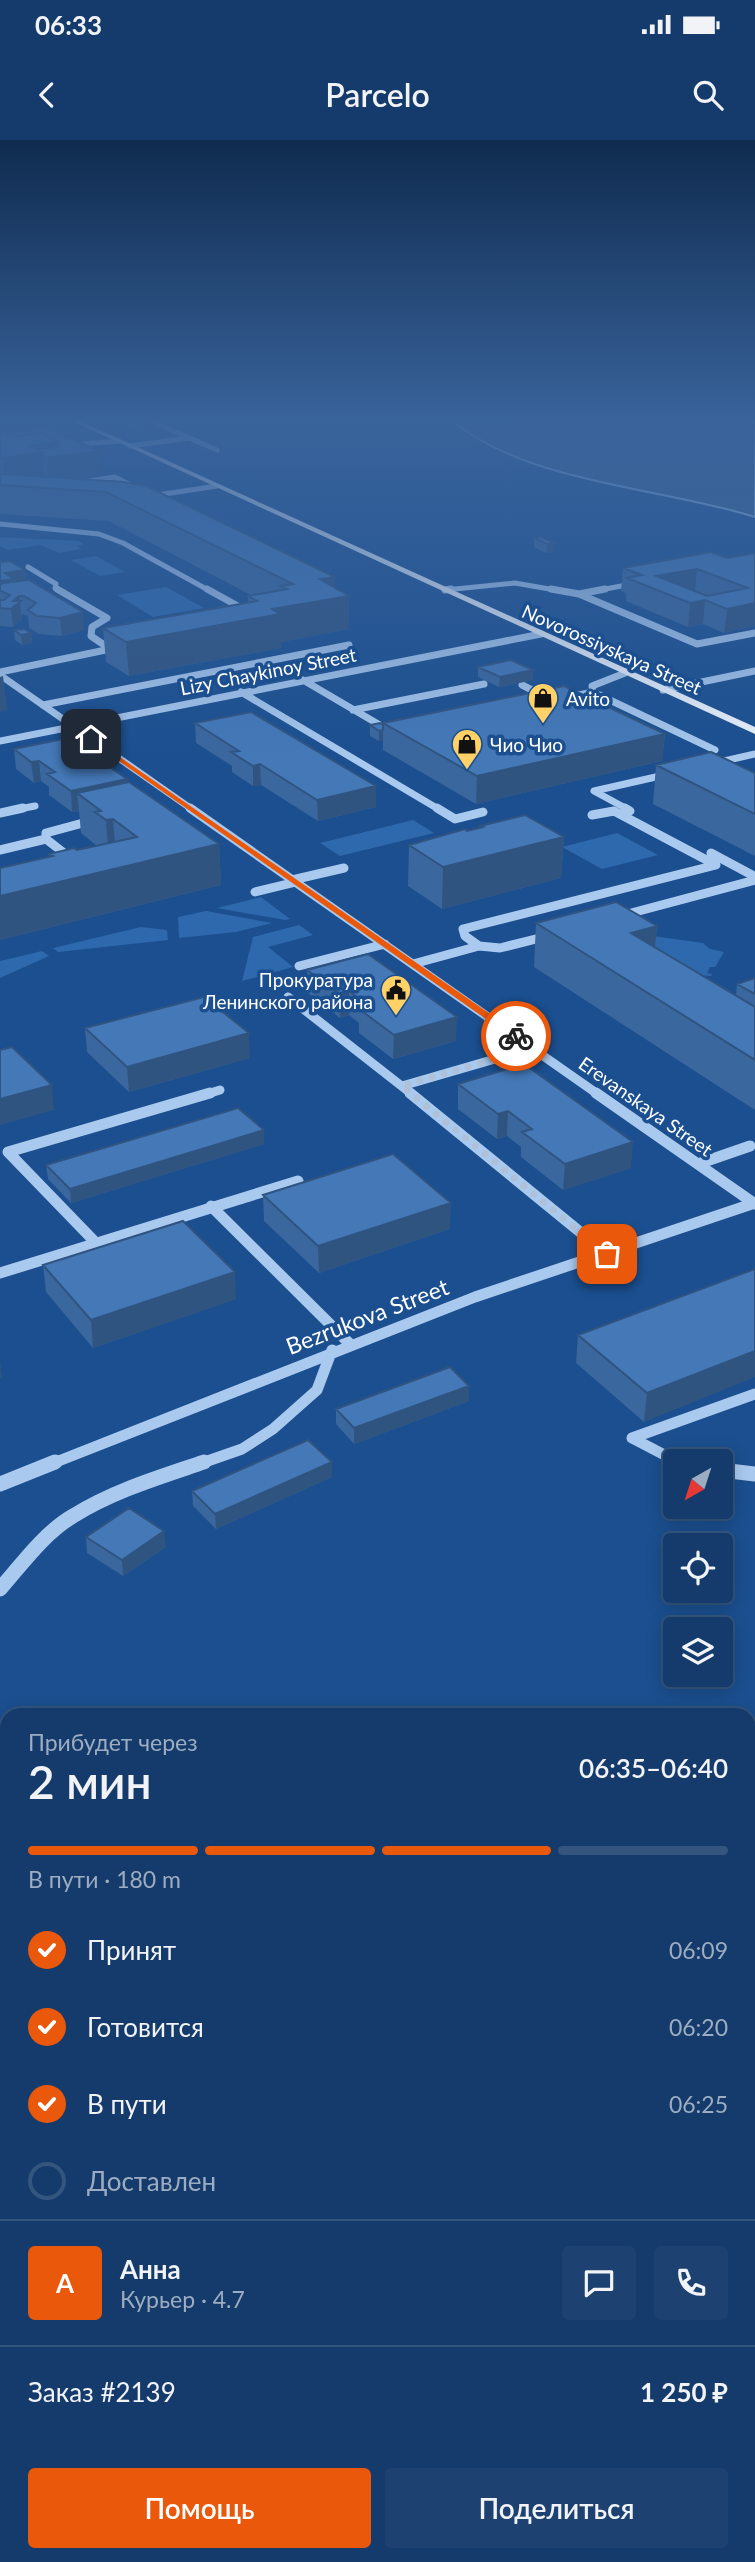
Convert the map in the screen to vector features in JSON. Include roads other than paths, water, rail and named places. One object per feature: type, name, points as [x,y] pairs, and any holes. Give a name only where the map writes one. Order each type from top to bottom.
[{"type":"main road","name":"Novorossiyskaya Street","points":[[322,534],[755,731]]},
{"type":"street","points":[[99,534],[123,543],[245,610],[236,619]]},
{"type":"street","points":[[123,543],[135,541]]},
{"type":"street","points":[[28,566],[56,584],[55,588],[107,618],[92,627],[91,636],[110,649]]},
{"type":"street","points":[[579,594],[646,581]]},
{"type":"street","points":[[445,590],[515,583],[579,594],[697,645],[755,633]]},
{"type":"street","name":"Lizy Chaykinoy Street","points":[[0,741],[541,635]]},
{"type":"street","points":[[43,705],[349,645]]},
{"type":"street","points":[[1,676],[123,647]]},
{"type":"street","points":[[663,690],[755,671]]},
{"type":"street","points":[[593,692],[592,686],[625,673]]},
{"type":"street","name":"Erevanskaya Street","points":[[1,676],[74,726],[175,802],[294,881],[755,1203]]},
{"type":"street","points":[[303,680],[395,733]]},
{"type":"street","points":[[353,710],[484,684]]},
{"type":"street","points":[[522,685],[553,701]]},
{"type":"street","points":[[241,692],[455,819],[482,812]]},
{"type":"street","points":[[540,703],[593,692],[715,750]]},
{"type":"street","points":[[695,768],[755,754]]},
{"type":"street","points":[[683,771],[594,792],[753,878]]},
{"type":"street","points":[[0,813],[36,806]]},
{"type":"street","points":[[479,946],[465,936],[463,929],[716,864],[614,811],[592,815]]},
{"type":"street","points":[[46,839],[46,833],[99,819]]},
{"type":"street","points":[[0,850],[46,839]]},
{"type":"street","points":[[46,839],[81,867],[68,870]]},
{"type":"street","points":[[255,892],[344,868]]},
{"type":"street","points":[[608,920],[753,878]]},
{"type":"street","points":[[413,964],[479,946],[500,948],[568,930]]},
{"type":"street","points":[[288,998],[402,1086],[607,1254]]},
{"type":"street","points":[[402,1086],[533,1048]]},
{"type":"street","points":[[97,1244],[8,1152],[220,1090]]},
{"type":"street","points":[[698,1164],[750,1146]]},
{"type":"street","name":"Bezrukova Street","points":[[0,1484],[332,1350],[475,1297],[755,1203]]},
{"type":"street","points":[[211,1206],[349,1344]]},
{"type":"street","points":[[0,1589],[43,1541],[72,1516],[131,1487],[242,1449],[273,1429],[317,1390],[332,1350]]},
{"type":"street","points":[[663,1454],[632,1438],[755,1394]]},
{"type":"street","points":[[733,1472],[755,1475]]},
{"type":"lane","points":[[44,590],[55,588]]},
{"type":"lane","points":[[299,966],[385,944]]},
{"type":"lane","points":[[0,1273],[298,1181]]},
{"type":"place","name":"Avito","points":[[543,725]]},
{"type":"place","name":"Чио Чио","points":[[467,771]]},
{"type":"place","name":"Прокуратура Ленинского района","points":[[396,1017]]}]
